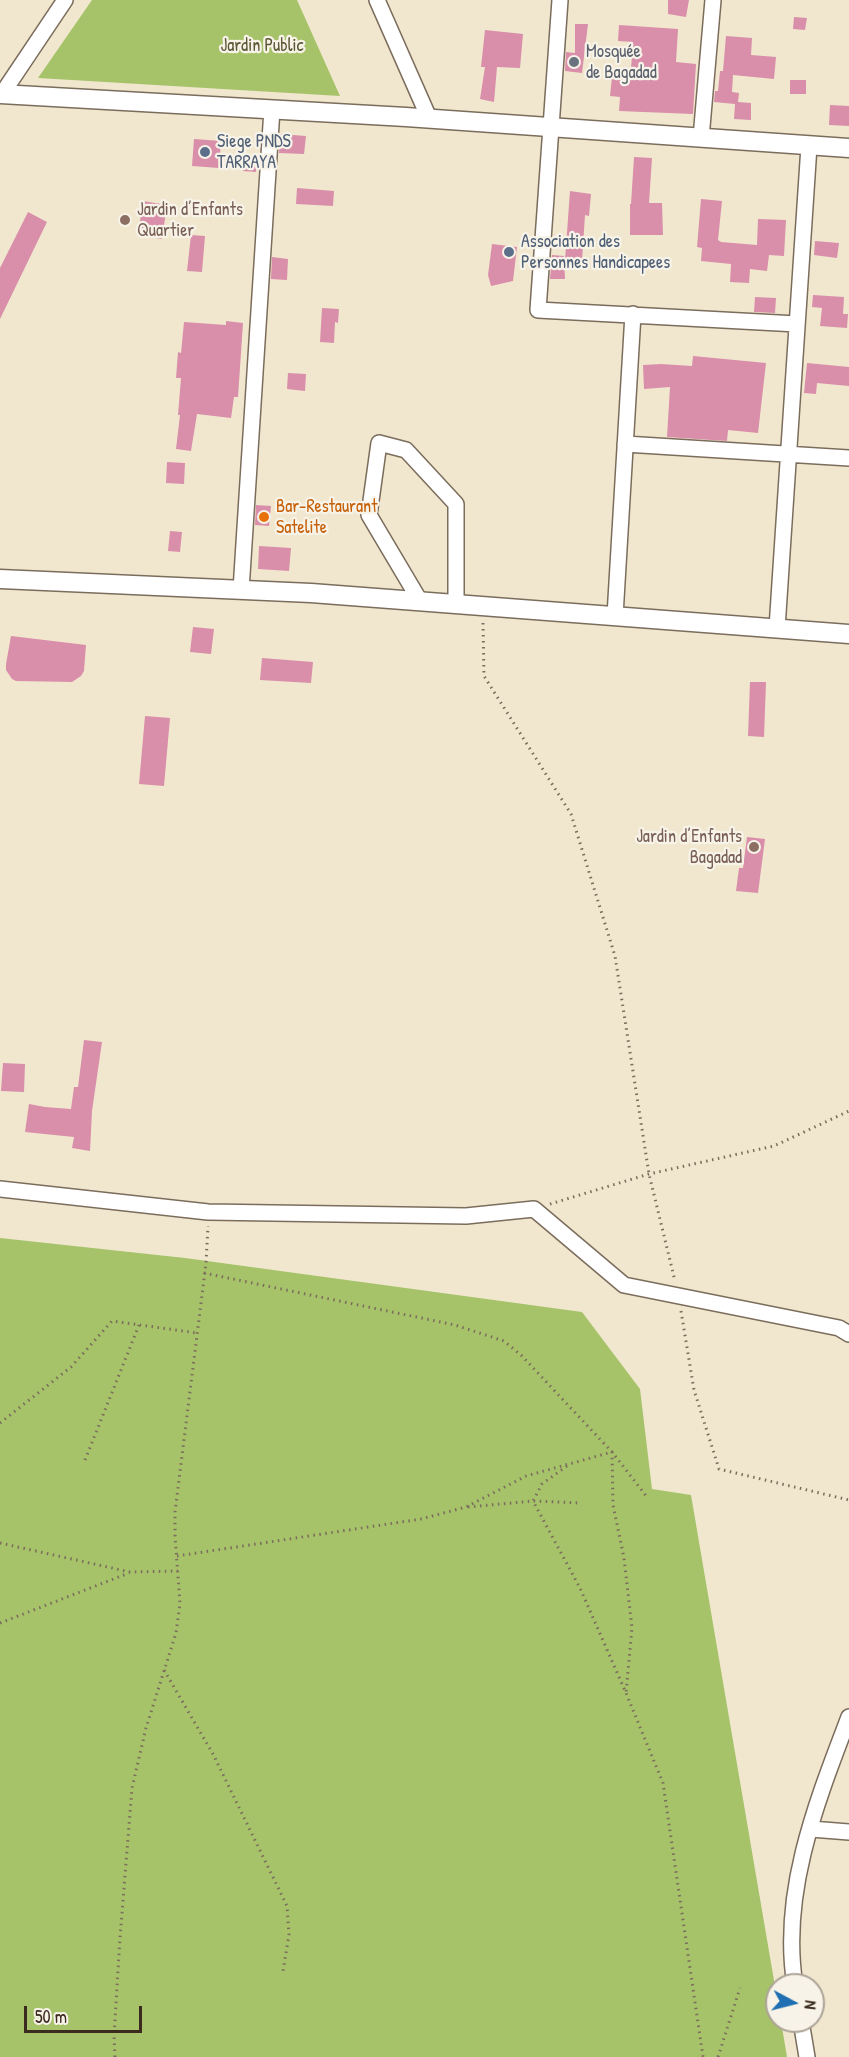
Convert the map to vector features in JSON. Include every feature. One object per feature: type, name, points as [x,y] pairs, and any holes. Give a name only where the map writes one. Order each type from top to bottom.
[{"type":"street","points":[[1,94],[65,0]]},
{"type":"street","points":[[377,0],[429,118]]},
{"type":"street","points":[[560,0],[538,310],[797,324]]},
{"type":"street","points":[[701,138],[713,0]]},
{"type":"street","points":[[1,94],[429,118],[849,148]]},
{"type":"street","points":[[241,590],[272,109]]},
{"type":"street","points":[[777,628],[809,146]]},
{"type":"street","points":[[615,616],[633,314]]},
{"type":"street","points":[[420,601],[369,515],[379,443],[406,450],[456,504],[456,604]]},
{"type":"street","points":[[625,444],[849,458]]},
{"type":"street","points":[[0,579],[420,601],[849,634]]},
{"type":"street","points":[[0,1189],[208,1212],[466,1216],[534,1209],[624,1285],[839,1328],[849,1334]]},
{"type":"street","points":[[793,1973],[790,1956],[794,1898],[824,1782],[849,1716]]},
{"type":"street","points":[[811,1829],[849,1832]]},
{"type":"street","points":[[803,2033],[807,2057]]},
{"type":"path","points":[[483,606],[484,676],[571,814],[615,956],[649,1174],[678,1296],[694,1390],[719,1469],[849,1500]]},
{"type":"path","points":[[534,1209],[649,1174],[774,1146],[849,1111]]},
{"type":"path","points":[[115,2057],[120,1938],[132,1788],[146,1728],[177,1623],[180,1603],[175,1512],[204,1273],[208,1212]]},
{"type":"path","points":[[204,1273],[455,1325],[504,1341],[537,1372],[612,1452],[647,1497]]},
{"type":"path","points":[[0,1423],[71,1367],[112,1321],[196,1334]]},
{"type":"path","points":[[86,1460],[139,1325]]},
{"type":"path","points":[[466,1507],[526,1476],[612,1452]]},
{"type":"path","points":[[612,1452],[613,1505],[624,1558],[633,1628],[626,1693]]},
{"type":"path","points":[[533,1501],[542,1484],[570,1463]]},
{"type":"path","points":[[177,1556],[421,1519],[466,1507],[533,1501],[580,1503]]},
{"type":"path","points":[[533,1501],[580,1588],[663,1783],[703,2057]]},
{"type":"path","points":[[0,1543],[130,1572],[178,1571]]},
{"type":"path","points":[[0,1623],[130,1572]]},
{"type":"path","points":[[164,1670],[213,1754],[287,1906],[289,1935],[283,1971]]},
{"type":"path","points":[[718,2057],[740,1988]]},
{"type":"green space","name":"Jardin Public","points":[[92,0],[297,0],[340,96],[38,78]]},
{"type":"green space","points":[[0,1238],[185,1258],[582,1312],[640,1389],[652,1489],[691,1495],[773,1973],[765,1973],[765,2033],[783,2033],[787,2057],[0,2057]]},
{"type":"building","points":[[668,0],[689,0],[686,17],[668,14]]},
{"type":"building","points":[[794,17],[807,18],[805,30],[793,29]]},
{"type":"building","points":[[575,24],[588,24],[582,73],[565,71],[566,52],[575,53]]},
{"type":"building","points":[[619,25],[678,29],[676,62],[696,64],[693,114],[619,111],[620,97],[610,96],[613,68],[631,69],[633,42],[618,41]]},
{"type":"building","points":[[485,30],[523,34],[520,68],[497,67],[494,102],[480,99],[485,67],[481,67]]},
{"type":"building","points":[[726,36],[752,38],[751,55],[776,57],[774,79],[733,75],[732,92],[739,93],[738,102],[751,103],[751,120],[734,119],[735,104],[714,102],[715,91],[718,91],[720,71],[723,71]]},
{"type":"building","points":[[790,80],[806,80],[806,94],[790,94]]},
{"type":"building","points":[[830,105],[849,106],[849,126],[829,125]]},
{"type":"building","points":[[280,134],[306,136],[304,154],[279,153]]},
{"type":"building","points":[[194,139],[221,141],[219,168],[192,166]]},
{"type":"building","points":[[244,156],[257,157],[256,172],[243,171]]},
{"type":"building","points":[[634,157],[652,158],[649,203],[662,203],[663,235],[630,235]]},
{"type":"building","points":[[297,188],[334,191],[333,206],[296,204]]},
{"type":"building","points":[[570,191],[591,194],[589,216],[585,215],[582,261],[565,260]]},
{"type":"building","points":[[701,199],[722,201],[718,240],[721,242],[757,245],[758,219],[786,220],[784,256],[769,255],[767,271],[750,269],[749,283],[730,282],[731,264],[701,261],[702,248],[697,247]]},
{"type":"building","points":[[143,201],[167,205],[162,239],[138,235]]},
{"type":"building","points":[[28,212],[47,222],[0,319],[0,268]]},
{"type":"building","points":[[191,235],[205,236],[202,272],[187,271]]},
{"type":"building","points":[[815,241],[839,243],[837,258],[814,255]]},
{"type":"building","points":[[492,244],[517,247],[513,281],[491,286],[488,275]]},
{"type":"building","points":[[552,255],[564,256],[565,279],[550,279]]},
{"type":"building","points":[[272,257],[288,259],[287,280],[271,279]]},
{"type":"building","points":[[813,295],[844,297],[843,314],[848,314],[847,328],[820,326],[822,308],[812,307]]},
{"type":"building","points":[[755,297],[776,298],[775,313],[754,312]]},
{"type":"building","points":[[322,308],[339,309],[338,323],[335,322],[334,343],[320,342]]},
{"type":"building","points":[[226,321],[243,323],[238,397],[234,397],[231,418],[197,414],[191,451],[176,449],[181,378],[176,378],[184,322],[226,325]]},
{"type":"building","points":[[693,356],[766,363],[758,433],[728,430],[727,441],[667,437],[670,387],[644,389],[643,365],[692,366]]},
{"type":"building","points":[[807,363],[849,367],[849,386],[817,383],[816,394],[804,393]]},
{"type":"building","points":[[288,373],[306,374],[305,391],[287,389]]},
{"type":"building","points":[[167,462],[185,463],[184,484],[166,483]]},
{"type":"building","points":[[256,505],[271,506],[269,526],[255,525]]},
{"type":"building","points":[[170,531],[182,532],[180,552],[168,551]]},
{"type":"building","points":[[259,546],[291,548],[289,571],[258,569]]},
{"type":"building","points":[[193,627],[214,629],[211,654],[190,652]]},
{"type":"building","points":[[11,636],[86,645],[84,671],[72,682],[16,681],[6,670]]},
{"type":"building","points":[[262,658],[313,662],[311,683],[260,680]]},
{"type":"building","points":[[750,682],[766,682],[764,737],[748,736]]},
{"type":"building","points":[[145,716],[170,718],[164,786],[139,784]]},
{"type":"building","points":[[747,837],[765,839],[758,893],[736,891],[739,868],[743,868]]},
{"type":"building","points":[[84,1040],[102,1042],[92,1111],[90,1151],[72,1148],[74,1137],[25,1132],[29,1104],[71,1109],[74,1087],[78,1087]]},
{"type":"building","points":[[3,1063],[25,1064],[24,1092],[1,1091]]},
{"type":"place","name":"Mosquée de Bagadad","points":[[574,62]]},
{"type":"place","name":"Siege PNDS TARRAYA","points":[[205,152]]},
{"type":"place","name":"Jardin d’Enfants Quartier","points":[[125,220]]},
{"type":"place","name":"Association des Personnes Handicapees","points":[[509,252]]},
{"type":"place","name":"Bar-Restaurant Satelite","points":[[264,517]]},
{"type":"place","name":"Jardin d’Enfants Bagadad","points":[[754,847]]}]
